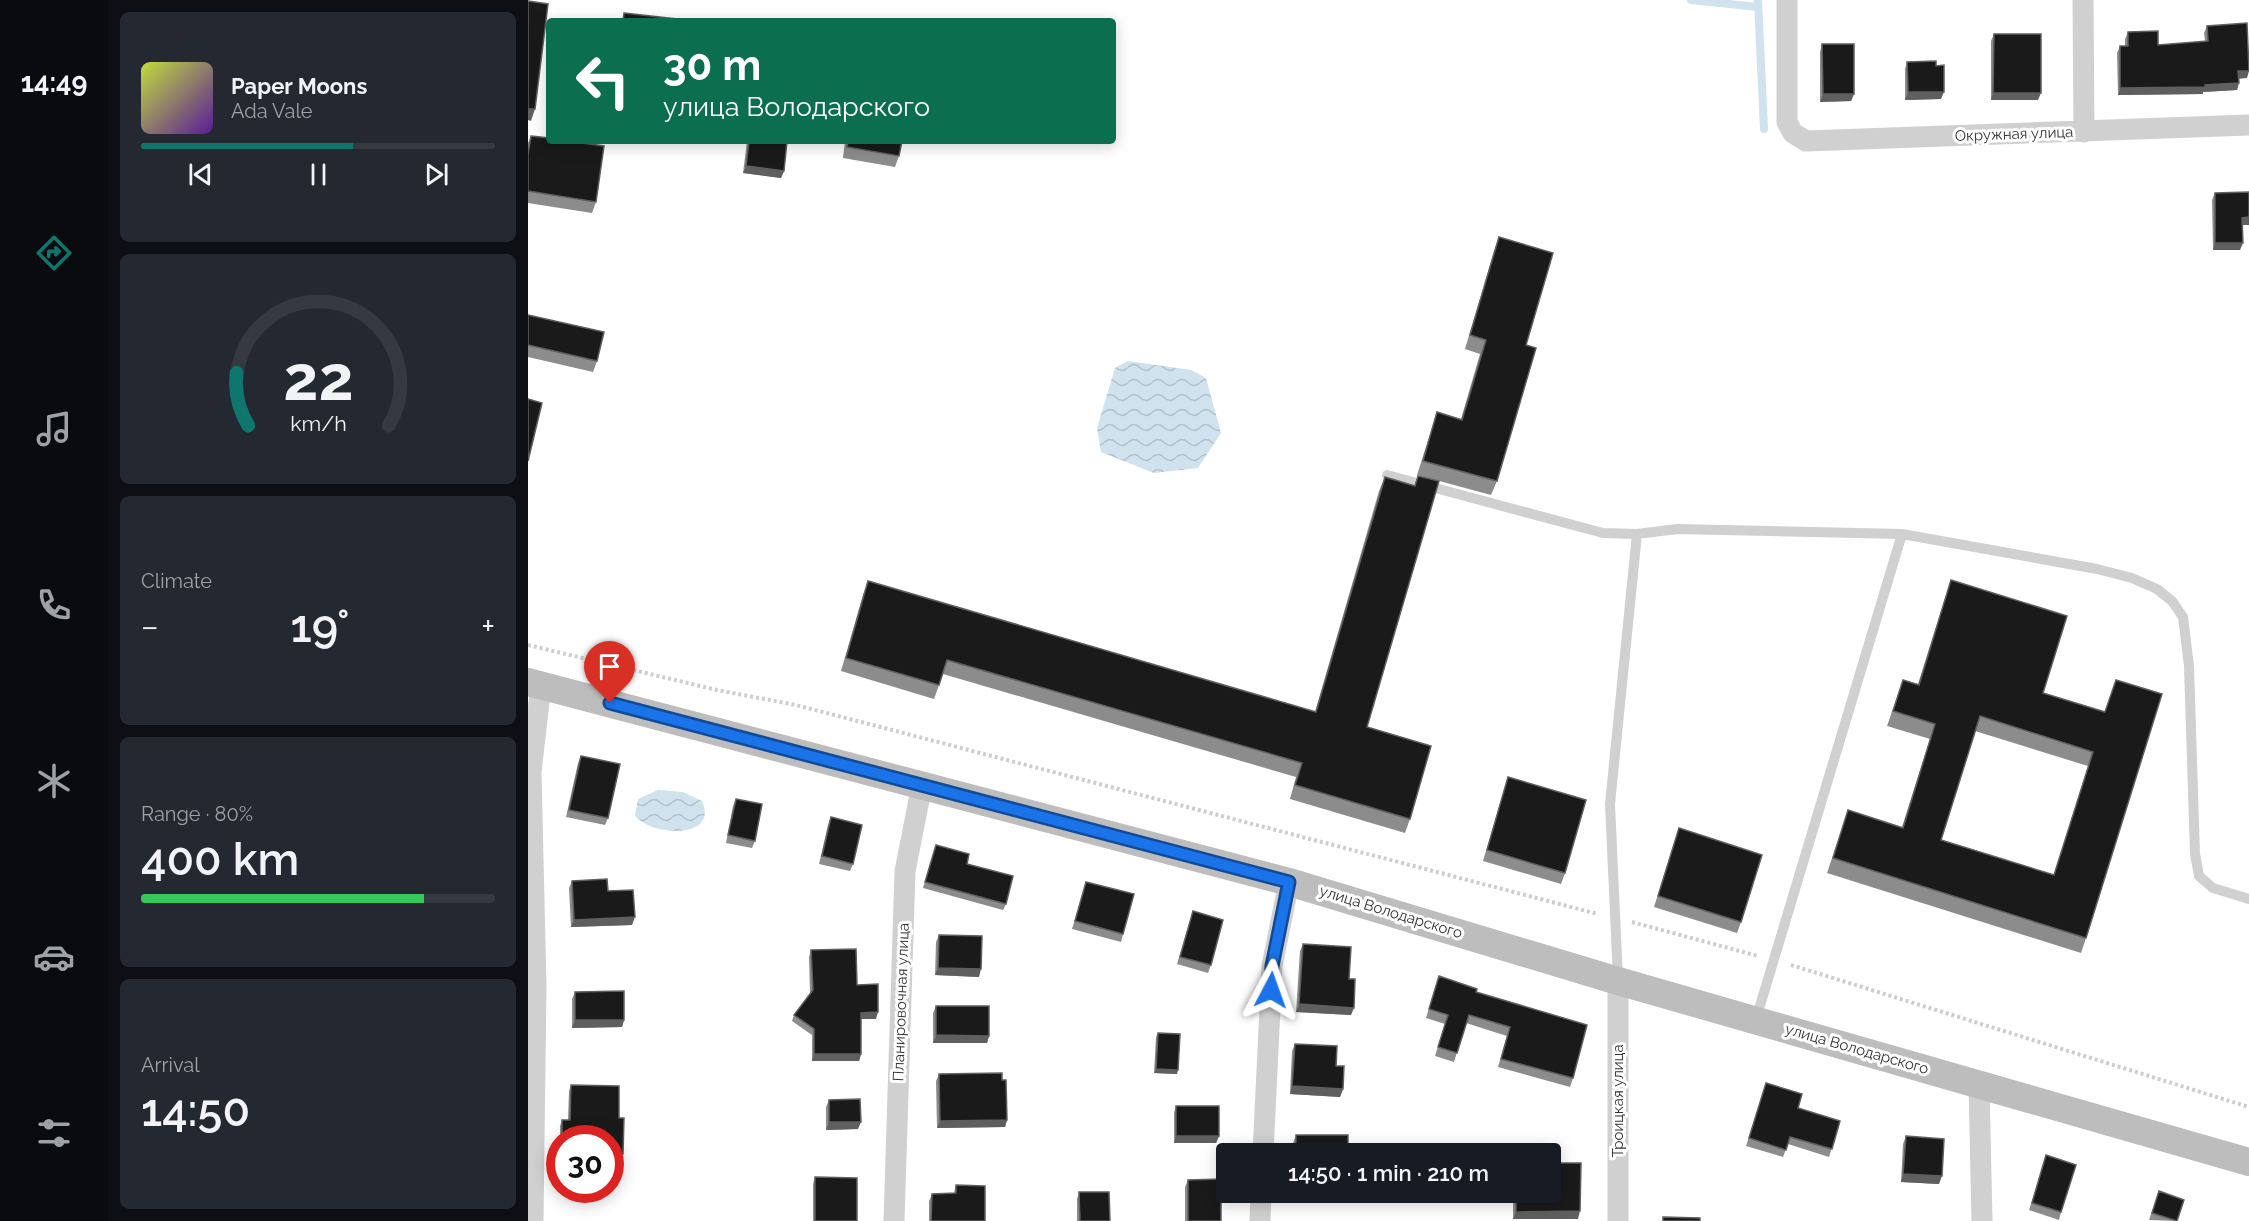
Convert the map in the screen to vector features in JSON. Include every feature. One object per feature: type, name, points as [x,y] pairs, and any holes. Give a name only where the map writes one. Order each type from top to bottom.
[{"type":"main road","name":"улица Володарского","points":[[534,683],[1289,882],[1618,981],[2249,1162]]},
{"type":"street","name":"Окружная улица","points":[[1787,0],[1787,122],[1794,133],[1806,141],[2249,124]]},
{"type":"street","points":[[2083,0],[2084,132]]},
{"type":"street","points":[[533,1221],[536,986],[531,772],[534,683]]},
{"type":"street","name":"Планировочная улица","points":[[894,1221],[905,871],[922,785]]},
{"type":"street","points":[[1264,1143],[1272,966],[1289,882]]},
{"type":"street","name":"Троицкая улица","points":[[1618,981],[1618,1221]]},
{"type":"street","points":[[1979,1085],[1982,1221]]},
{"type":"street","points":[[1260,1221],[1261,1203]]},
{"type":"lane","points":[[1387,475],[1603,533],[1637,534],[1677,530],[1902,534],[2097,568],[2132,578],[2157,589],[2172,601],[2183,617],[2189,666],[2195,854],[2199,876],[2213,888],[2249,899]]},
{"type":"lane","points":[[1618,981],[1617,918],[1610,804],[1637,534]]},
{"type":"lane","points":[[1756,1020],[1902,534]]},
{"type":"path","points":[[528,645],[717,690],[796,705],[1774,960],[2249,1107]]},
{"type":"water","points":[[1128,361],[1191,370],[1206,378],[1221,433],[1198,468],[1154,473],[1101,452],[1097,428],[1115,368]]},
{"type":"water","points":[[658,790],[683,792],[702,801],[705,814],[701,823],[692,829],[680,831],[653,827],[642,822],[635,815],[638,799]]},
{"type":"building","points":[[528,1],[548,4],[535,109],[528,109]]},
{"type":"building","points":[[624,13],[668,18],[623,18]]},
{"type":"building","points":[[2247,23],[2249,71],[2238,71],[2239,83],[2205,85],[2205,87],[2120,88],[2120,46],[2128,46],[2128,32],[2158,31],[2158,45],[2208,41],[2207,26]]},
{"type":"building","points":[[1994,34],[2041,34],[2041,93],[1993,93]]},
{"type":"building","points":[[1822,44],[1854,44],[1854,94],[1823,94]]},
{"type":"building","points":[[1936,61],[1936,66],[1944,65],[1944,92],[1908,92],[1907,62]]},
{"type":"building","points":[[531,136],[546,138],[546,144],[604,146],[596,202],[528,191],[528,154]]},
{"type":"building","points":[[749,144],[787,144],[784,171],[746,166]]},
{"type":"building","points":[[848,144],[901,144],[899,156],[847,147]]},
{"type":"building","points":[[2249,192],[2249,217],[2242,218],[2243,243],[2215,243],[2215,193]]},
{"type":"building","points":[[1499,237],[1553,253],[1526,345],[1536,348],[1497,481],[1423,461],[1437,412],[1462,420],[1486,340],[1470,335]]},
{"type":"building","points":[[528,315],[604,332],[597,361],[528,345]]},
{"type":"building","points":[[528,399],[542,403],[528,461]]},
{"type":"building","points":[[1418,476],[1439,481],[1367,727],[1431,746],[1410,819],[1295,785],[1302,763],[947,660],[939,685],[846,658],[868,581],[1316,712],[1385,477],[1415,486]]},
{"type":"building","points":[[1951,580],[2067,616],[2043,693],[2105,712],[2116,680],[2162,694],[2086,938],[1833,858],[1848,810],[1903,828],[1935,724],[1893,711],[1903,680],[1919,685]],"holes":[[[1980,716],[2093,752],[2054,875],[1941,840]]]},
{"type":"building","points":[[581,756],[620,764],[608,818],[569,810]]},
{"type":"building","points":[[1508,777],[1586,800],[1565,873],[1487,850]]},
{"type":"building","points":[[736,799],[762,804],[755,841],[728,835]]},
{"type":"building","points":[[831,817],[862,825],[853,864],[822,856]]},
{"type":"building","points":[[1679,828],[1762,855],[1741,922],[1658,896]]},
{"type":"building","points":[[936,845],[969,854],[967,864],[1013,876],[1006,904],[925,882]]},
{"type":"building","points":[[607,879],[608,891],[633,890],[635,917],[574,920],[572,881]]},
{"type":"building","points":[[1086,882],[1134,894],[1123,934],[1075,921]]},
{"type":"building","points":[[1193,911],[1223,920],[1211,965],[1180,957]]},
{"type":"building","points":[[939,935],[982,936],[981,969],[938,968]]},
{"type":"building","points":[[1303,944],[1351,947],[1349,979],[1355,979],[1354,1008],[1299,1004]]},
{"type":"building","points":[[856,949],[857,985],[878,984],[878,1012],[861,1013],[861,1054],[814,1054],[814,1029],[794,1015],[813,990],[811,950]]},
{"type":"building","points":[[1439,976],[1477,989],[1476,992],[1587,1025],[1573,1078],[1501,1059],[1510,1027],[1469,1015],[1457,1053],[1438,1047],[1448,1015],[1429,1009]]},
{"type":"building","points":[[624,991],[624,1020],[575,1020],[575,992]]},
{"type":"building","points":[[936,1006],[989,1006],[989,1036],[936,1035]]},
{"type":"building","points":[[1158,1033],[1180,1034],[1178,1070],[1156,1069]]},
{"type":"building","points":[[1295,1044],[1337,1046],[1336,1066],[1344,1066],[1343,1089],[1292,1086]]},
{"type":"building","points":[[1002,1073],[1002,1080],[1006,1080],[1007,1120],[940,1121],[939,1074]]},
{"type":"building","points":[[1766,1083],[1802,1094],[1798,1108],[1840,1121],[1832,1149],[1790,1137],[1786,1150],[1749,1138]]},
{"type":"building","points":[[571,1085],[619,1086],[619,1118],[624,1118],[624,1125],[562,1125],[562,1120],[570,1120]]},
{"type":"building","points":[[860,1099],[861,1122],[829,1122],[829,1100]]},
{"type":"building","points":[[1176,1106],[1219,1106],[1219,1136],[1176,1136]]},
{"type":"building","points":[[1296,1135],[1348,1135],[1348,1143],[1296,1143]]},
{"type":"building","points":[[1906,1136],[1944,1139],[1942,1176],[1903,1174]]},
{"type":"building","points":[[2046,1155],[2076,1165],[2061,1212],[2032,1203]]},
{"type":"building","points":[[1561,1163],[1581,1163],[1580,1211],[1516,1212],[1516,1203],[1561,1203]]},
{"type":"building","points":[[815,1177],[857,1178],[857,1221],[815,1221]]},
{"type":"building","points":[[1216,1179],[1216,1203],[1221,1203],[1221,1221],[1188,1221],[1188,1180]]},
{"type":"building","points":[[956,1185],[985,1186],[985,1221],[931,1221],[932,1194],[956,1193]]},
{"type":"building","points":[[2159,1191],[2184,1200],[2177,1221],[2152,1213]]},
{"type":"building","points":[[1079,1192],[1109,1192],[1110,1221],[1080,1221]]},
{"type":"building","points":[[1663,1217],[1700,1218],[1700,1221],[1663,1221]]},
{"type":"waterway","points":[[1691,0],[1758,7]]},
{"type":"waterway","points":[[1758,0],[1764,129]]},
{"type":"route","points":[[610,703],[1289,882],[1272,966],[1271,990]]}]
